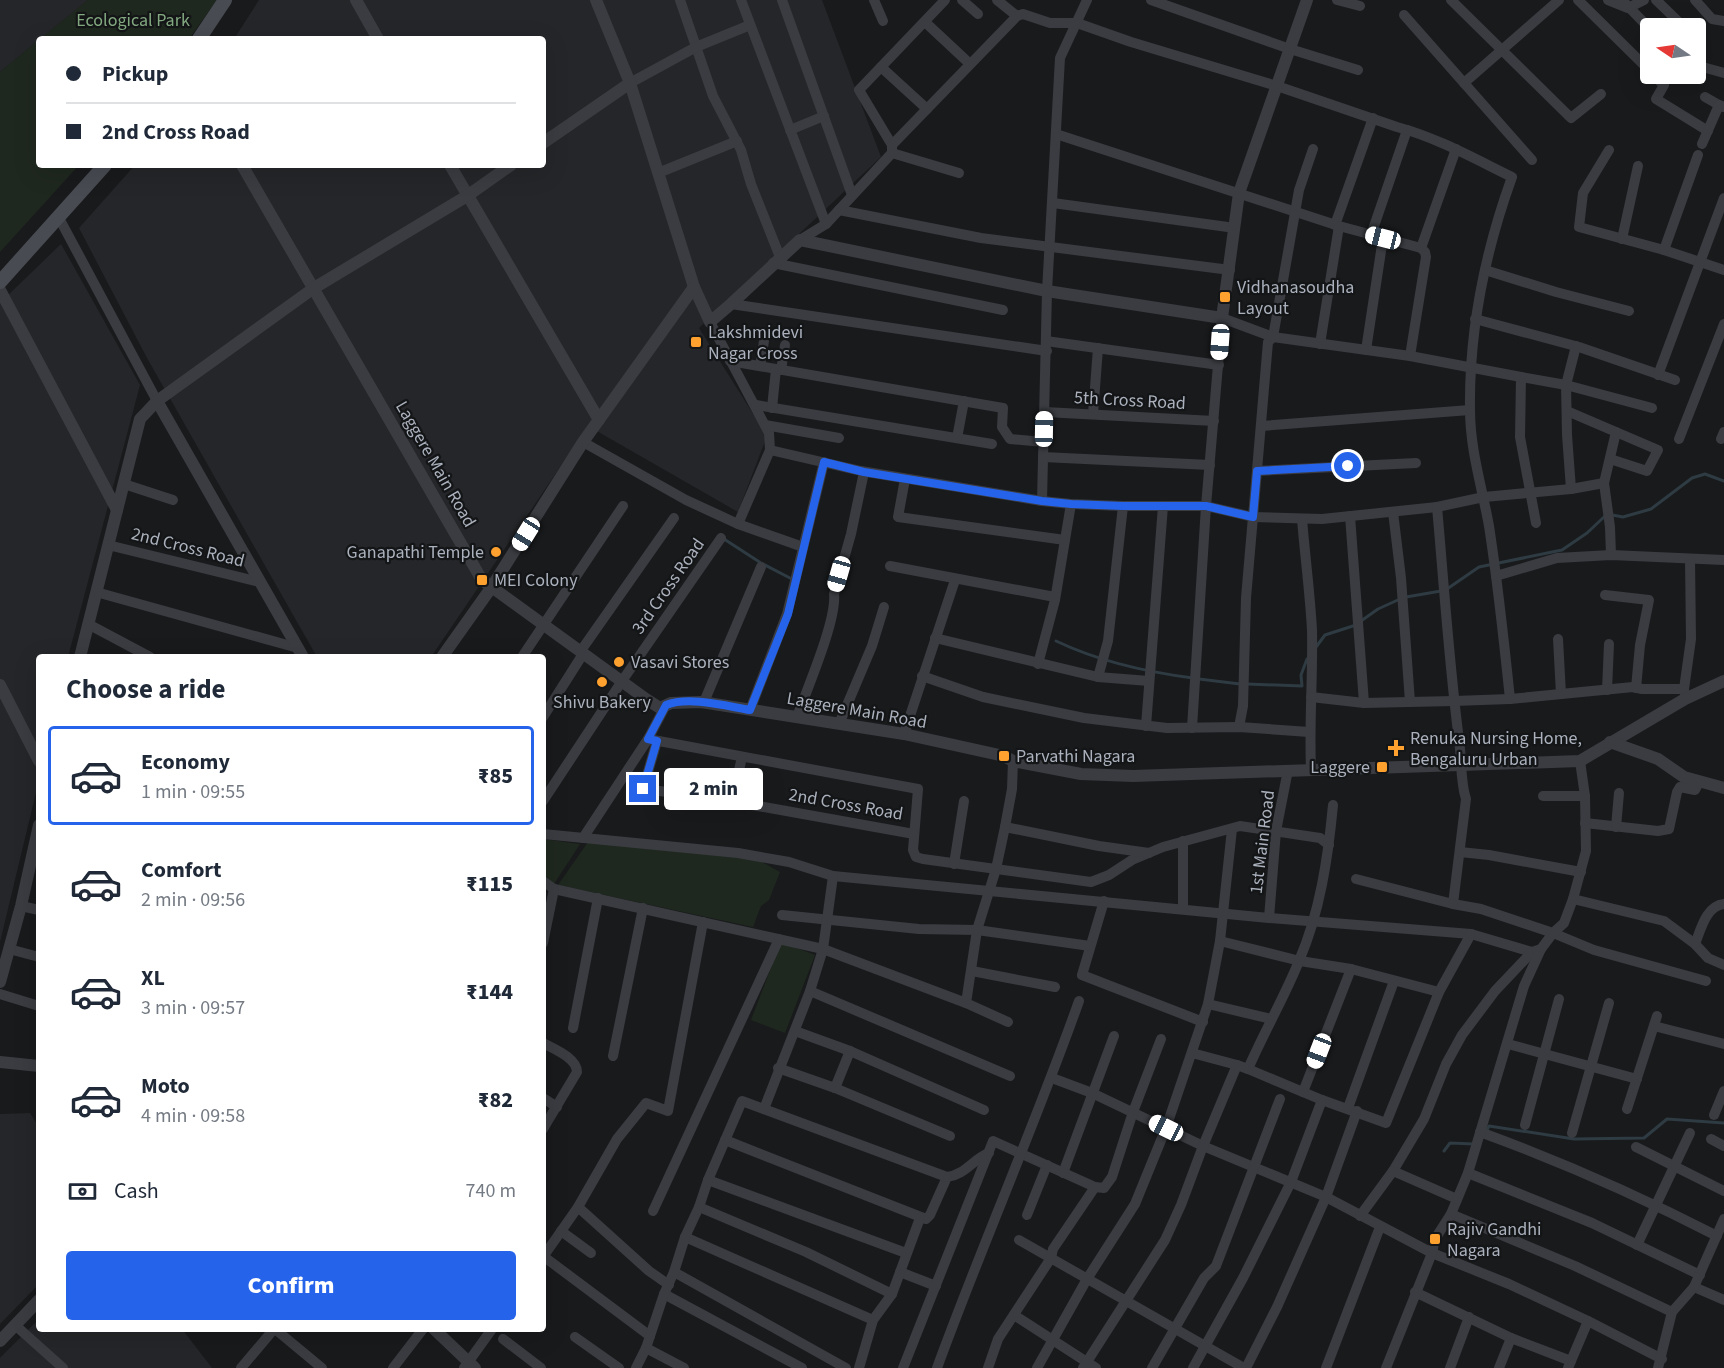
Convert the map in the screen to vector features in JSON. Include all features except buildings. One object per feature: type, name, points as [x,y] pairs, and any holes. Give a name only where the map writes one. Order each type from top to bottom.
[{"type":"main road","points":[[201,36],[225,0]]},
{"type":"main road","points":[[210,36],[234,0]]},
{"type":"main road","points":[[0,270],[91,168]]},
{"type":"main road","points":[[0,282],[102,168]]},
{"type":"street","points":[[356,0],[376,36]]},
{"type":"street","points":[[596,0],[630,83],[694,287],[769,433],[770,450],[738,524]]},
{"type":"street","points":[[680,0],[713,96],[741,150],[777,260]]},
{"type":"street","points":[[741,0],[826,224]]},
{"type":"street","points":[[782,0],[852,195]]},
{"type":"street","points":[[874,0],[884,21]]},
{"type":"street","points":[[945,0],[859,90],[892,149],[958,173]]},
{"type":"street","points":[[962,0],[978,14]]},
{"type":"street","points":[[997,0],[1017,16]]},
{"type":"street","points":[[1042,501],[1047,291],[1060,58],[1087,0]]},
{"type":"street","points":[[1151,0],[1290,49],[1358,70]]},
{"type":"street","points":[[1192,728],[1206,506],[1222,318],[1239,193],[1306,0]]},
{"type":"street","points":[[1336,0],[1360,6]]},
{"type":"street","points":[[1451,0],[1571,118],[1601,94]]},
{"type":"street","points":[[1464,83],[1559,0]]},
{"type":"street","points":[[1578,0],[1640,61]]},
{"type":"street","points":[[1608,0],[1625,4],[1644,0]]},
{"type":"street","points":[[1656,0],[1675,18]]},
{"type":"street","points":[[1695,0],[1709,23],[1724,21]]},
{"type":"street","points":[[1625,4],[1640,19]]},
{"type":"street","points":[[710,322],[800,240],[826,224],[927,109],[1017,16],[1023,14],[1050,23],[1077,22],[1131,42],[1373,118],[1456,149],[1512,177],[1500,210],[1480,288],[1475,319],[1470,410],[1473,456],[1484,497],[1510,699]]},
{"type":"street","points":[[1404,15],[1532,160]]},
{"type":"street","points":[[925,22],[970,64]]},
{"type":"street","points":[[546,141],[630,83],[696,47],[750,25]]},
{"type":"street","points":[[881,67],[927,109]]},
{"type":"street","points":[[1706,68],[1724,73]]},
{"type":"street","points":[[1662,84],[1664,86],[1656,99],[1708,131]]},
{"type":"street","points":[[1664,250],[1700,150],[1721,106],[1705,97]]},
{"type":"street","points":[[790,130],[824,116]]},
{"type":"street","points":[[1320,344],[1337,226],[1373,118]]},
{"type":"street","points":[[1371,235],[1407,130]]},
{"type":"street","points":[[1056,134],[1337,226],[1421,248],[1426,257],[1410,356]]},
{"type":"street","points":[[658,173],[737,141]]},
{"type":"street","points":[[1239,727],[1243,706],[1246,598],[1269,342],[1273,338],[1299,190],[1313,149]]},
{"type":"street","points":[[1421,248],[1456,149]]},
{"type":"street","points":[[1609,150],[1583,194],[1579,227],[1664,250],[1724,270]]},
{"type":"street","points":[[1622,238],[1638,166]]},
{"type":"street","name":"Laggere Main Road","points":[[244,168],[482,580],[660,708],[671,703],[704,702],[904,734],[1004,756],[1013,761],[1081,774],[1133,776],[1580,761]]},
{"type":"street","points":[[452,168],[599,420]]},
{"type":"street","points":[[81,654],[140,420],[157,401],[314,288],[467,196],[507,168]]},
{"type":"street","points":[[1658,375],[1724,198]]},
{"type":"street","points":[[1053,203],[1235,228]]},
{"type":"street","points":[[839,210],[981,238],[1230,270]]},
{"type":"street","points":[[59,218],[157,401],[301,652]]},
{"type":"street","points":[[1366,350],[1383,238]]},
{"type":"street","points":[[800,240],[1047,291],[1222,318],[1273,338],[1410,356],[1566,386],[1652,408]]},
{"type":"street","points":[[777,260],[1003,310]]},
{"type":"street","points":[[1485,270],[1629,311]]},
{"type":"street","points":[[444,654],[491,588],[583,442],[694,287]]},
{"type":"street","points":[[0,290],[117,510]]},
{"type":"street","points":[[731,304],[1046,346],[1098,348],[1219,365]]},
{"type":"street","points":[[1475,319],[1576,346],[1675,380]]},
{"type":"street","points":[[1680,440],[1724,324]]},
{"type":"street","points":[[760,366],[764,341]]},
{"type":"street","points":[[772,408],[785,345]]},
{"type":"street","points":[[1571,489],[1566,386],[1576,346]]},
{"type":"street","points":[[1093,414],[1098,348]]},
{"type":"street","points":[[730,361],[1004,408],[1002,427],[1010,439],[1044,442]]},
{"type":"street","points":[[1521,377],[1520,438],[1536,523]]},
{"type":"street","points":[[957,438],[964,401]]},
{"type":"street","points":[[756,405],[992,444]]},
{"type":"street","points":[[1261,426],[1470,410]]},
{"type":"street","points":[[1566,411],[1658,450],[1647,471],[1610,459]]},
{"type":"street","name":"5th Cross Road","points":[[1045,412],[1214,421]]},
{"type":"street","points":[[765,425],[839,438]]},
{"type":"street","points":[[1611,555],[1604,483],[1616,432]]},
{"type":"street","points":[[583,442],[686,500],[738,524],[802,547]]},
{"type":"street","points":[[770,450],[864,472],[1042,501],[1123,506],[1206,506],[1253,517],[1302,519],[1437,507],[1484,497],[1531,494],[1604,483]]},
{"type":"street","points":[[1043,456],[1210,465]]},
{"type":"street","points":[[750,710],[788,614],[802,547],[824,462]]},
{"type":"street","points":[[1257,471],[1416,462]]},
{"type":"street","points":[[797,717],[824,642],[835,603],[834,594],[851,534],[864,472]]},
{"type":"street","points":[[905,479],[898,517],[1065,540]]},
{"type":"street","points":[[124,484],[173,500]]},
{"type":"street","points":[[1038,664],[1055,597],[1071,504]]},
{"type":"street","points":[[524,654],[623,506]]},
{"type":"street","points":[[1098,677],[1108,642],[1123,506]]},
{"type":"street","points":[[1146,726],[1163,506]]},
{"type":"street","points":[[1437,507],[1454,701],[1466,799],[1453,904]]},
{"type":"street","points":[[1393,512],[1410,702]]},
{"type":"street","points":[[1350,516],[1364,703]]},
{"type":"street","points":[[546,712],[581,653],[674,519]]},
{"type":"street","points":[[1302,519],[1312,651],[1309,732],[1311,770]]},
{"type":"street","name":"3rd Cross Road","points":[[546,796],[721,538]]},
{"type":"street","name":"2nd Cross Road","points":[[108,545],[260,582]]},
{"type":"street","points":[[1495,572],[1557,558],[1611,555],[1724,560]]},
{"type":"street","points":[[1685,694],[1691,639],[1690,559]]},
{"type":"street","points":[[890,566],[1055,597]]},
{"type":"street","points":[[704,702],[761,567]]},
{"type":"street","points":[[904,734],[955,580]]},
{"type":"street","points":[[96,592],[301,652]]},
{"type":"street","points":[[1605,595],[1649,600],[1640,645],[1636,688]]},
{"type":"street","points":[[839,724],[872,646],[884,607]]},
{"type":"street","points":[[88,624],[144,654]]},
{"type":"street","points":[[935,638],[1098,677],[1149,681]]},
{"type":"street","points":[[1558,639],[1561,694]]},
{"type":"street","points":[[1607,690],[1609,644]]},
{"type":"street","points":[[922,676],[983,697],[1084,718],[1167,728],[1239,727],[1309,732]]},
{"type":"street","points":[[1360,1216],[1393,1171],[1424,1119],[1446,1064],[1462,1035],[1495,991],[1564,923],[1586,851],[1585,796],[1580,761],[1685,694],[1724,681]]},
{"type":"street","points":[[0,685],[36,755]]},
{"type":"street","points":[[1311,697],[1364,703],[1510,699],[1636,688],[1685,694]]},
{"type":"street","points":[[583,838],[652,740],[666,705]]},
{"type":"street","points":[[652,740],[918,789],[913,850],[916,857],[954,864],[1091,882],[1109,875],[1132,860],[1183,841],[1251,826],[1320,838],[1329,845]]},
{"type":"street","name":"2nd Cross Road","points":[[652,740],[643,789],[732,801],[914,834]]},
{"type":"street","points":[[1610,742],[1658,759],[1684,777],[1724,788]]},
{"type":"street","points":[[732,801],[742,757]]},
{"type":"street","points":[[966,1002],[977,930],[996,869],[1005,827],[1012,789],[1013,761]]},
{"type":"street","name":"1st Main Road","points":[[1269,918],[1276,831],[1288,770]]},
{"type":"street","points":[[1585,823],[1659,831],[1669,829],[1680,787],[1695,790],[1699,782]]},
{"type":"street","points":[[1616,827],[1619,793]]},
{"type":"street","points":[[1543,796],[1585,796]]},
{"type":"street","points":[[954,864],[964,801]]},
{"type":"street","points":[[1085,1365],[1170,1229],[1203,1146],[1242,1067],[1271,1019],[1300,961],[1313,921],[1329,845],[1333,805]]},
{"type":"street","points":[[1005,827],[1099,846],[1149,853]]},
{"type":"street","points":[[1037,1368],[1087,1279],[1135,1204],[1166,1128],[1208,1004],[1220,941],[1232,829]]},
{"type":"street","points":[[546,834],[755,855],[789,862],[833,876],[1269,918],[1471,934],[1537,950]]},
{"type":"street","points":[[1183,841],[1183,909]]},
{"type":"street","points":[[1460,852],[1581,872]]},
{"type":"street","points":[[0,982],[35,861]]},
{"type":"street","points":[[764,1109],[778,1068],[810,991],[823,949],[833,876]]},
{"type":"street","points":[[1356,879],[1481,909],[1553,933],[1594,950],[1706,981]]},
{"type":"street","points":[[546,882],[554,888],[823,949],[966,1002],[1008,1022]]},
{"type":"street","points":[[546,928],[554,888]]},
{"type":"street","points":[[573,1028],[598,898]]},
{"type":"street","points":[[1573,899],[1664,921],[1695,944],[1708,958],[1724,964]]},
{"type":"street","points":[[1104,901],[1082,972],[1085,978],[1203,1022]]},
{"type":"street","points":[[1695,944],[1708,913],[1716,906],[1724,904]]},
{"type":"street","points":[[21,906],[36,909]]},
{"type":"street","points":[[613,1056],[643,908]]},
{"type":"street","points":[[782,915],[919,930],[977,930],[1090,946]]},
{"type":"street","points":[[546,1252],[578,1207],[617,1139],[646,1103],[668,1111],[702,922]]},
{"type":"street","points":[[1192,1053],[1242,1067],[1386,1123],[1439,992],[1471,934]]},
{"type":"street","points":[[653,1211],[779,939]]},
{"type":"street","points":[[1220,941],[1300,961],[1351,969],[1439,992]]},
{"type":"street","points":[[9,949],[36,956]]},
{"type":"street","points":[[1386,1368],[1432,1253],[1435,1239],[1451,1214],[1468,1173],[1537,950]]},
{"type":"street","points":[[1303,1092],[1351,969]]},
{"type":"street","points":[[972,971],[1055,987]]},
{"type":"street","points":[[1019,1240],[1245,1368],[1277,1307],[1326,1197],[1394,981]]},
{"type":"street","points":[[810,991],[1010,1076]]},
{"type":"street","points":[[0,994],[36,1005]]},
{"type":"street","points":[[1525,1125],[1559,999]]},
{"type":"street","points":[[937,1368],[962,1299],[1052,1078],[1079,1001]]},
{"type":"street","points":[[1572,1133],[1609,1003]]},
{"type":"street","points":[[1208,1004],[1271,1019]]},
{"type":"street","points":[[1627,1109],[1655,1021],[1724,1044]]},
{"type":"street","points":[[795,1031],[850,1051],[984,1110]]},
{"type":"street","points":[[1063,1173],[1114,1036]]},
{"type":"street","points":[[903,1368],[993,1141],[1095,1187],[1104,1188],[1112,1176],[1161,1039]]},
{"type":"street","points":[[1508,1044],[1637,1079]]},
{"type":"street","points":[[546,1045],[576,1064],[577,1072],[546,1124]]},
{"type":"street","points":[[835,1088],[850,1051]]},
{"type":"street","points":[[0,1062],[36,1066]]},
{"type":"street","points":[[778,1068],[835,1088],[950,1136]]},
{"type":"street","points":[[1052,1078],[1092,1093],[1203,1146],[1256,1166],[1326,1197],[1432,1253],[1509,1284],[1588,1321],[1660,1364],[1672,1312],[1694,1287],[1701,1275],[1718,1243],[1724,1219]]},
{"type":"street","points":[[1714,1115],[1724,1091]]},
{"type":"street","points":[[1152,1368],[1204,1278],[1216,1266],[1280,1099]]},
{"type":"street","points":[[546,1100],[557,1107]]},
{"type":"street","points":[[1193,1368],[1244,1278],[1291,1182],[1322,1100]]},
{"type":"street","points":[[636,1368],[646,1348],[674,1272],[684,1237],[699,1207],[708,1180],[742,1101],[947,1178],[960,1174],[981,1156],[989,1153]]},
{"type":"street","points":[[1637,1245],[1690,1133]]},
{"type":"street","points":[[1480,1138],[1607,1182],[1655,1204],[1718,1243]]},
{"type":"street","points":[[1711,1139],[1724,1146]]},
{"type":"street","points":[[725,1140],[920,1218],[926,1219],[930,1215],[947,1178]]},
{"type":"street","points":[[1636,1147],[1724,1191]]},
{"type":"street","points":[[1027,1215],[1047,1165]]},
{"type":"street","points":[[1393,1171],[1457,1199]]},
{"type":"street","points":[[1468,1173],[1592,1223],[1701,1275]]},
{"type":"street","points":[[708,1180],[906,1254]]},
{"type":"street","points":[[988,1368],[998,1339],[1095,1187]]},
{"type":"street","points":[[578,1207],[666,1289],[802,1368]]},
{"type":"street","points":[[699,1207],[806,1252],[892,1294]]},
{"type":"street","points":[[1451,1214],[1575,1266],[1672,1312]]},
{"type":"street","points":[[859,1368],[873,1320],[892,1294],[920,1218]]},
{"type":"street","points":[[1326,1368],[1380,1227]]},
{"type":"street","points":[[561,1231],[591,1254]]},
{"type":"street","points":[[684,1237],[873,1320]]},
{"type":"street","points":[[546,1258],[650,1336]]},
{"type":"street","points":[[674,1272],[846,1368]]},
{"type":"street","points":[[900,1272],[936,1286]]},
{"type":"street","points":[[1694,1287],[1724,1300]]},
{"type":"street","points":[[1415,1292],[1569,1365],[1588,1321]]},
{"type":"street","points":[[0,1341],[36,1303]]},
{"type":"street","points":[[1014,1315],[1052,1339],[1085,1365],[1096,1368]]},
{"type":"street","points":[[1450,1368],[1469,1317]]},
{"type":"street","points":[[15,1325],[63,1368]]},
{"type":"street","points":[[241,1368],[272,1332]]},
{"type":"street","points":[[279,1332],[322,1368]]},
{"type":"street","points":[[393,1368],[421,1332]]},
{"type":"street","points":[[437,1332],[469,1366],[490,1332]]},
{"type":"street","points":[[575,1337],[619,1368]]},
{"type":"street","points":[[1499,1368],[1511,1338]]},
{"type":"street","points":[[503,1339],[541,1368]]},
{"type":"street","points":[[646,1348],[684,1368]]},
{"type":"shaded area","points":[[0,0],[88,0],[44,36],[36,36],[36,43],[0,72]]},
{"type":"shaded area","points":[[259,0],[822,0],[881,157],[699,328],[767,436],[738,512],[588,426],[433,654],[315,654],[147,358],[79,228],[132,168],[546,168],[546,36],[236,36]]},
{"type":"shaded area","points":[[61,244],[140,385],[69,654],[36,654],[36,792],[0,942],[0,303]]},
{"type":"shaded area","points":[[30,1113],[36,1122],[36,1287],[0,1324],[0,1114]]},
{"type":"shaded area","points":[[36,1322],[36,1332],[184,1332],[212,1368],[0,1368],[0,1358]]},
{"type":"green space","name":"Ecological Park","points":[[88,0],[217,0],[191,36],[44,36]]},
{"type":"green space","name":"Ecological Park","points":[[36,42],[36,168],[76,168],[0,252],[0,72]]},
{"type":"green space","points":[[546,839],[580,844],[554,884],[546,877]]},
{"type":"green space","points":[[588,842],[755,858],[780,872],[769,900],[761,906],[753,927],[558,885]]},
{"type":"green space","points":[[781,942],[815,955],[785,1033],[751,1020]]},
{"type":"waterway","points":[[1612,515],[1623,517],[1651,509],[1692,478],[1705,474],[1724,481]]},
{"type":"waterway","points":[[1447,589],[1479,567],[1562,550],[1587,533],[1605,516]]},
{"type":"waterway","points":[[724,539],[761,563],[790,578]]},
{"type":"waterway","points":[[1406,597],[1441,591]]},
{"type":"waterway","points":[[1361,621],[1378,609],[1400,599]]},
{"type":"waterway","points":[[1316,647],[1325,635],[1356,625]]},
{"type":"waterway","points":[[1056,641],[1123,665],[1193,678]]},
{"type":"waterway","points":[[1247,684],[1302,686],[1301,675],[1307,659]]},
{"type":"waterway","points":[[1199,679],[1240,684]]},
{"type":"waterway","points":[[1486,1132],[1489,1126],[1574,1139],[1644,1138],[1667,1119],[1724,1123]]},
{"type":"waterway","points":[[1444,1151],[1450,1143],[1474,1144]]},
{"type":"place","name":"Vidhanasoudha Layout","points":[[1225,297]]},
{"type":"place","name":"Lakshmidevi Nagar Cross","points":[[696,342]]},
{"type":"place","name":"Ganapathi Temple","points":[[496,552]]},
{"type":"place","name":"MEI Colony","points":[[482,580]]},
{"type":"place","name":"Vasavi Stores","points":[[619,662]]},
{"type":"place","name":"Shivu Bakery","points":[[602,682]]},
{"type":"place","name":"Renuka Nursing Home, Bengaluru Urban","points":[[1396,748]]},
{"type":"place","name":"Parvathi Nagara","points":[[1004,756]]},
{"type":"place","name":"Laggere","points":[[1382,767]]},
{"type":"place","name":"Rajiv Gandhi Nagara","points":[[1435,1239]]},
{"type":"route","points":[[643,789],[657,741],[648,739],[666,705],[701,702],[750,710],[788,614],[802,547],[824,462],[864,472],[1042,501],[1123,506],[1206,506],[1253,517],[1257,471],[1348,466]]}]
